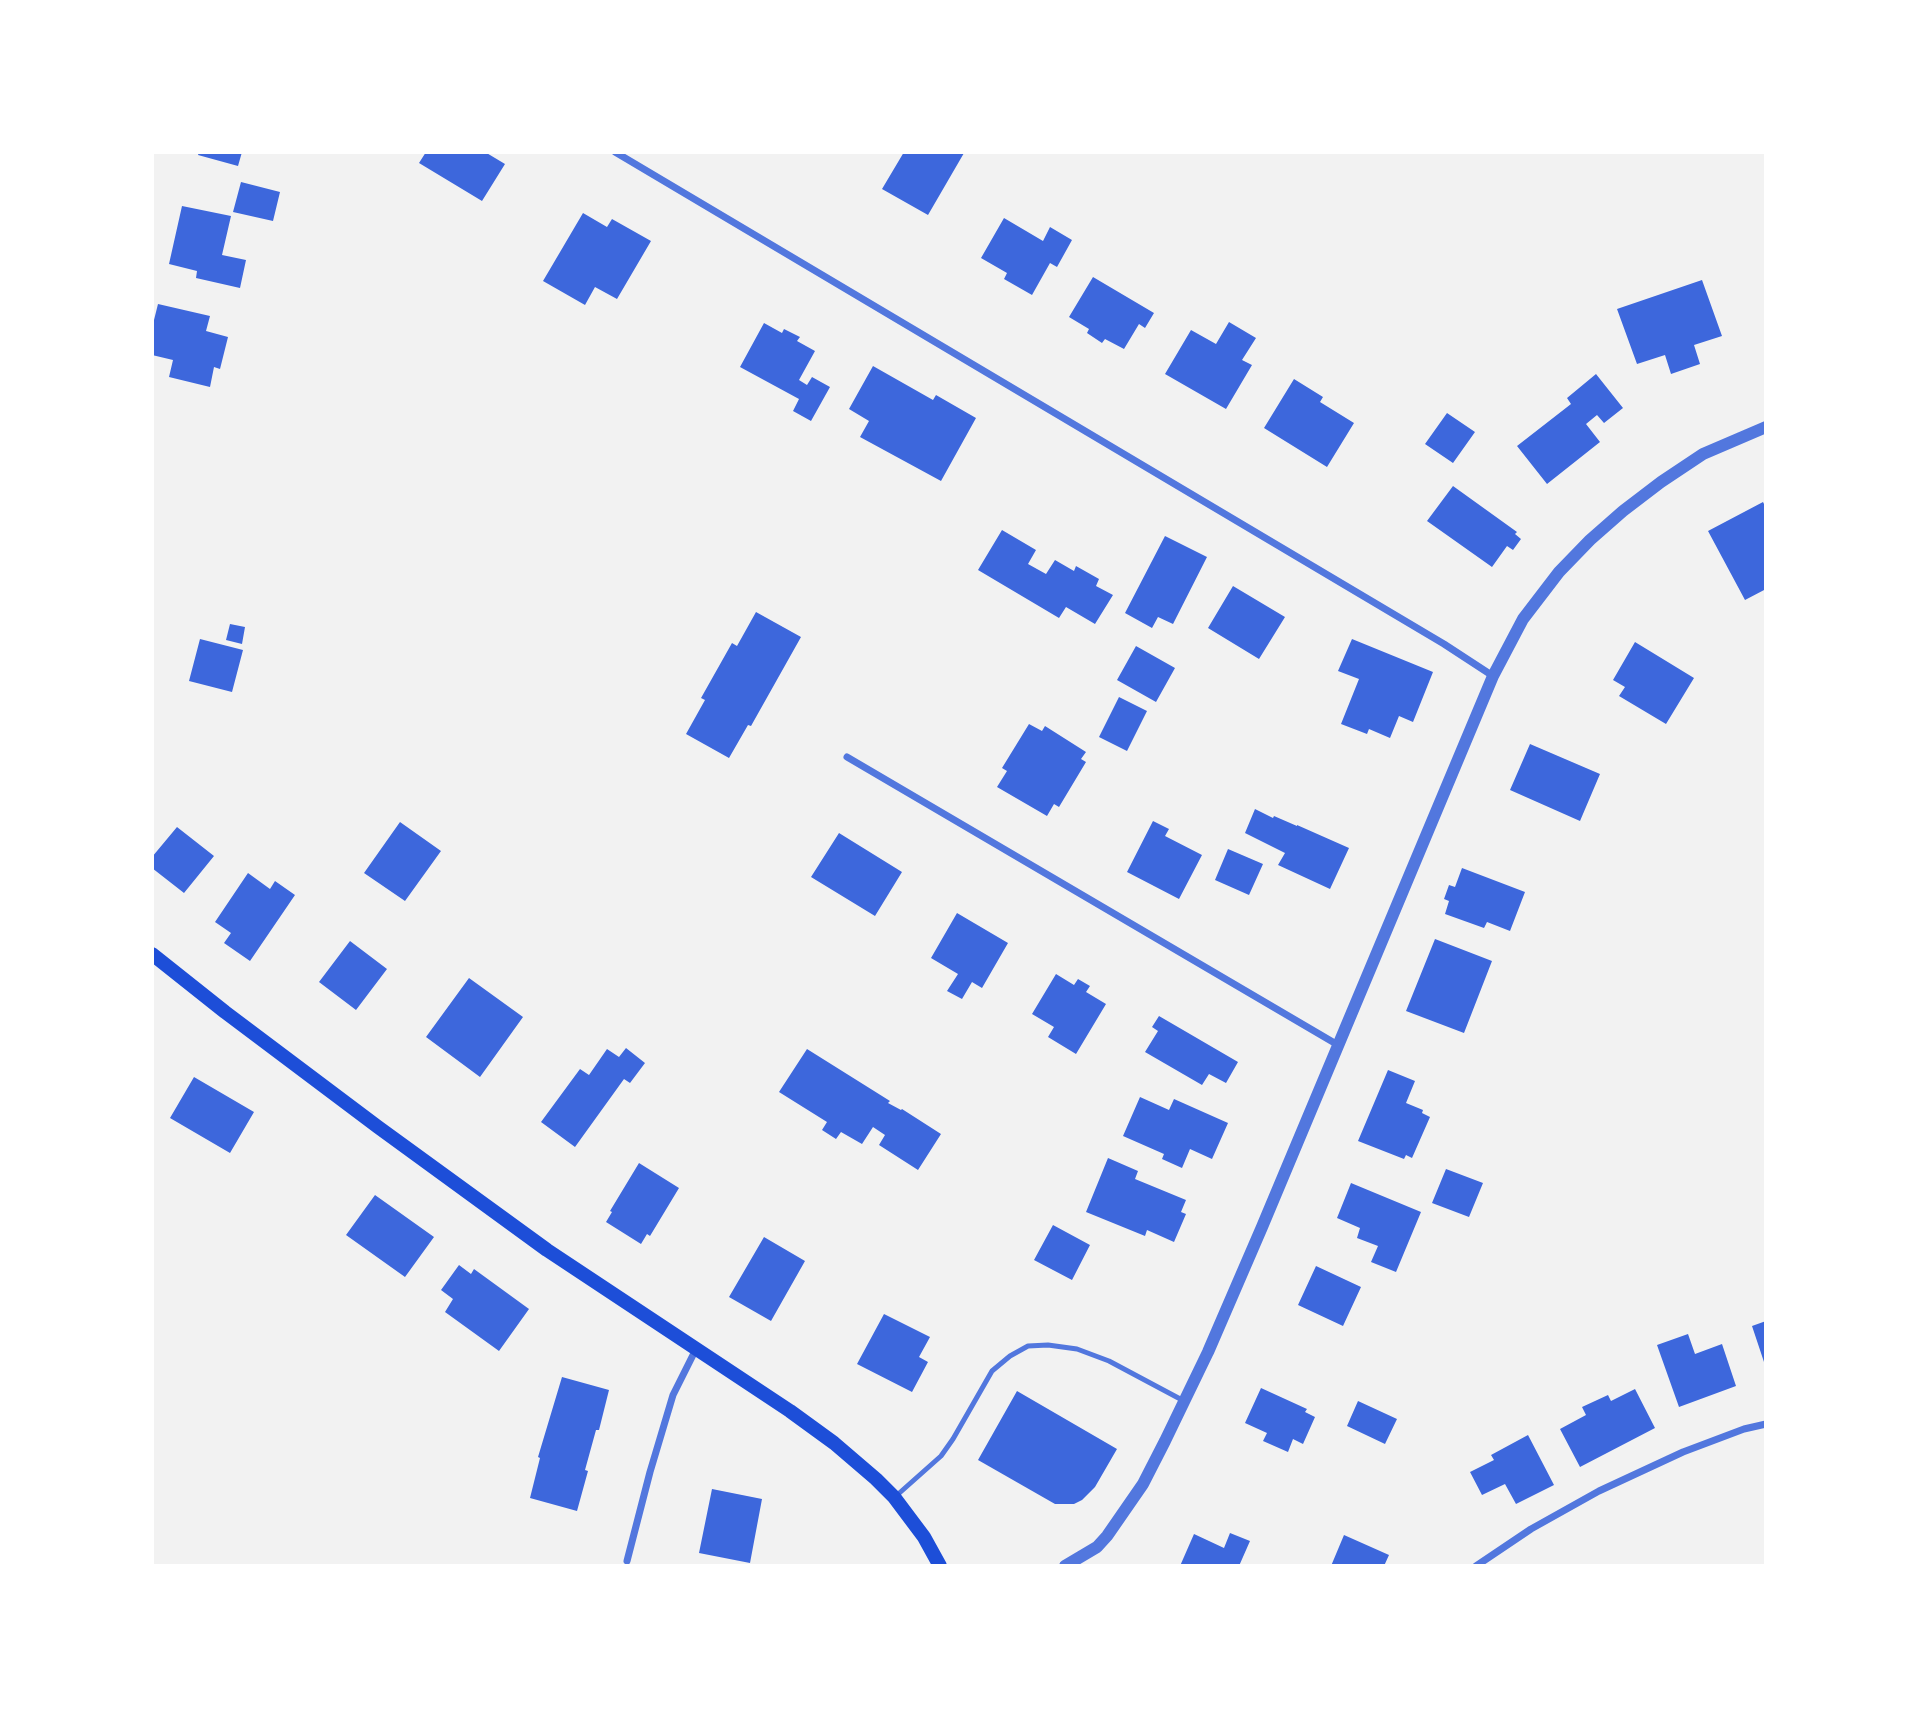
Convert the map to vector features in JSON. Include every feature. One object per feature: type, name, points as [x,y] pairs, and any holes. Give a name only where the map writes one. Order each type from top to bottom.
[{"type":"main road","points":[[152,954],[378,1127],[547,1250],[834,1443],[894,1497],[925,1537],[940,1566]]},
{"type":"street","points":[[615,152],[1444,644],[1493,676]]},
{"type":"street","points":[[1065,1566],[1097,1548],[1118,1524],[1143,1484],[1208,1352],[1493,676],[1523,619],[1546,587],[1623,511],[1703,454],[1766,427]]},
{"type":"street","points":[[847,757],[1338,1045]]},
{"type":"street","points":[[627,1561],[673,1395],[696,1349]]},
{"type":"street","points":[[1476,1566],[1531,1529],[1599,1491],[1683,1452],[1744,1429],[1766,1424]]},
{"type":"lane","points":[[894,1497],[941,1456],[992,1371],[1028,1346],[1048,1345],[1077,1349],[1109,1361],[1184,1401]]},
{"type":"building","points":[[199,152],[242,152],[238,166],[198,155]]},
{"type":"building","points":[[426,152],[485,152],[505,164],[482,201],[419,163]]},
{"type":"building","points":[[904,152],[964,153],[928,215],[882,189]]},
{"type":"building","points":[[241,182],[280,192],[273,221],[233,212]]},
{"type":"building","points":[[182,206],[231,216],[222,255],[246,260],[240,288],[196,278],[197,271],[169,264]]},
{"type":"building","points":[[583,213],[607,227],[612,219],[651,241],[617,299],[595,287],[585,305],[543,281]]},
{"type":"building","points":[[1004,218],[1043,241],[1050,227],[1072,240],[1057,267],[1050,263],[1032,295],[1004,279],[1007,273],[981,258]]},
{"type":"building","points":[[1093,277],[1154,313],[1145,328],[1139,324],[1124,349],[1105,339],[1102,343],[1087,333],[1089,329],[1069,317]]},
{"type":"building","points":[[1702,280],[1722,336],[1694,345],[1700,364],[1671,374],[1665,355],[1637,364],[1617,309]]},
{"type":"building","points":[[158,304],[210,316],[206,331],[228,337],[220,369],[214,367],[210,387],[169,377],[173,360],[152,355],[152,320]]},
{"type":"building","points":[[1229,322],[1256,338],[1242,360],[1252,365],[1226,409],[1165,374],[1191,330],[1216,344]]},
{"type":"building","points":[[764,323],[782,333],[784,329],[800,337],[797,341],[815,351],[799,380],[807,385],[812,377],[830,387],[811,421],[793,411],[799,399],[740,367]]},
{"type":"building","points":[[873,366],[933,400],[936,395],[976,418],[941,481],[860,437],[869,421],[849,409]]},
{"type":"building","points":[[1596,374],[1623,408],[1604,423],[1597,415],[1586,424],[1600,442],[1547,484],[1517,446],[1571,404],[1567,398]]},
{"type":"building","points":[[1294,379],[1323,397],[1320,402],[1354,423],[1327,467],[1264,428]]},
{"type":"building","points":[[1447,413],[1475,432],[1453,463],[1425,444]]},
{"type":"building","points":[[1453,486],[1517,532],[1515,534],[1521,539],[1513,550],[1507,546],[1492,567],[1427,521]]},
{"type":"building","points":[[1763,502],[1766,508],[1766,589],[1745,600],[1708,531]]},
{"type":"building","points":[[1002,530],[1036,550],[1028,564],[1046,574],[1055,560],[1074,571],[1076,566],[1099,579],[1096,586],[1113,595],[1095,624],[1066,607],[1059,618],[978,570]]},
{"type":"building","points":[[1165,536],[1207,557],[1173,624],[1158,617],[1152,628],[1125,613]]},
{"type":"building","points":[[1233,586],[1285,617],[1259,659],[1208,628]]},
{"type":"building","points":[[756,612],[801,637],[751,726],[748,725],[729,758],[686,734],[705,700],[701,698],[732,643],[737,646]]},
{"type":"building","points":[[230,624],[245,627],[242,644],[226,640]]},
{"type":"building","points":[[200,639],[243,650],[232,692],[189,681]]},
{"type":"building","points":[[1352,639],[1433,672],[1413,722],[1399,716],[1390,738],[1369,729],[1367,734],[1341,724],[1359,679],[1338,671]]},
{"type":"building","points":[[1635,642],[1694,678],[1666,724],[1619,696],[1625,687],[1613,680]]},
{"type":"building","points":[[1136,646],[1175,668],[1156,702],[1117,680]]},
{"type":"building","points":[[1119,697],[1147,711],[1127,751],[1099,737]]},
{"type":"building","points":[[1029,724],[1042,731],[1045,726],[1086,752],[1081,759],[1086,762],[1059,807],[1054,804],[1047,816],[997,787],[1007,771],[1002,768]]},
{"type":"building","points":[[1530,744],[1600,774],[1580,821],[1510,790]]},
{"type":"building","points":[[1255,809],[1349,848],[1330,889],[1278,865],[1285,853],[1245,833]]},
{"type":"building","points":[[1153,821],[1169,829],[1165,836],[1202,855],[1179,899],[1127,872]]},
{"type":"building","points":[[400,822],[441,851],[405,901],[364,873]]},
{"type":"building","points":[[177,827],[214,856],[184,893],[152,868],[152,857]]},
{"type":"building","points":[[839,833],[902,872],[875,916],[811,877]]},
{"type":"building","points":[[1228,849],[1263,864],[1249,895],[1215,880]]},
{"type":"building","points":[[1462,868],[1525,892],[1510,931],[1487,922],[1484,928],[1445,914],[1449,901],[1444,899],[1449,885],[1455,887]]},
{"type":"building","points":[[248,873],[270,889],[275,881],[295,895],[250,961],[224,943],[231,933],[215,922]]},
{"type":"building","points":[[957,913],[1008,943],[982,988],[972,982],[962,999],[947,991],[958,974],[931,958]]},
{"type":"building","points":[[1435,939],[1492,961],[1464,1033],[1406,1011]]},
{"type":"building","points":[[350,941],[387,969],[356,1010],[319,982]]},
{"type":"building","points":[[1056,974],[1074,985],[1078,979],[1090,986],[1086,992],[1106,1004],[1076,1054],[1048,1037],[1054,1027],[1032,1014]]},
{"type":"building","points":[[469,978],[523,1017],[480,1077],[426,1037]]},
{"type":"building","points":[[1159,1016],[1238,1062],[1226,1083],[1209,1074],[1202,1085],[1145,1052],[1158,1031],[1152,1027]]},
{"type":"building","points":[[626,1048],[645,1063],[630,1083],[624,1079],[575,1147],[541,1122],[580,1069],[589,1075],[607,1049],[619,1057]]},
{"type":"building","points":[[807,1049],[890,1101],[888,1103],[941,1134],[918,1170],[879,1145],[885,1135],[873,1127],[862,1144],[841,1132],[836,1139],[822,1130],[827,1122],[779,1092]]},
{"type":"building","points":[[1388,1070],[1415,1081],[1406,1103],[1423,1110],[1422,1113],[1430,1117],[1412,1158],[1406,1155],[1404,1159],[1358,1141]]},
{"type":"building","points":[[194,1077],[254,1112],[230,1153],[170,1118]]},
{"type":"building","points":[[1140,1097],[1169,1110],[1174,1099],[1228,1123],[1212,1159],[1190,1149],[1182,1168],[1162,1159],[1164,1154],[1123,1136]]},
{"type":"building","points":[[1108,1158],[1138,1171],[1135,1179],[1186,1200],[1181,1212],[1186,1214],[1174,1242],[1147,1230],[1145,1236],[1086,1212]]},
{"type":"building","points":[[639,1163],[679,1188],[650,1236],[647,1234],[641,1244],[606,1222]]},
{"type":"building","points":[[1446,1169],[1483,1183],[1469,1217],[1432,1203]]},
{"type":"building","points":[[1351,1183],[1421,1212],[1396,1272],[1371,1262],[1378,1246],[1357,1238],[1360,1228],[1337,1218]]},
{"type":"building","points":[[375,1195],[434,1237],[405,1277],[346,1235]]},
{"type":"building","points":[[1053,1225],[1090,1245],[1072,1280],[1034,1260]]},
{"type":"building","points":[[764,1237],[805,1261],[771,1321],[729,1297]]},
{"type":"building","points":[[459,1265],[471,1274],[474,1269],[529,1309],[499,1351],[445,1312],[453,1299],[441,1290]]},
{"type":"building","points":[[1316,1266],[1361,1287],[1343,1326],[1298,1305]]},
{"type":"building","points":[[884,1314],[930,1337],[919,1357],[928,1362],[912,1392],[857,1364]]},
{"type":"building","points":[[1766,1321],[1766,1364],[1765,1365],[1752,1326]]},
{"type":"building","points":[[1688,1334],[1695,1354],[1722,1344],[1736,1386],[1679,1407],[1657,1345]]},
{"type":"building","points":[[562,1377],[609,1390],[585,1470],[588,1471],[577,1511],[530,1498],[540,1458],[538,1457]]},
{"type":"building","points":[[1261,1388],[1307,1409],[1305,1412],[1315,1417],[1303,1444],[1293,1439],[1288,1452],[1263,1441],[1267,1433],[1245,1423]]},
{"type":"building","points":[[1635,1389],[1655,1428],[1580,1467],[1560,1429],[1586,1415],[1582,1407],[1608,1395],[1611,1401]]},
{"type":"building","points":[[1017,1391],[1117,1449],[1095,1487],[1082,1500],[1074,1504],[1055,1504],[978,1460]]},
{"type":"building","points":[[1358,1401],[1397,1419],[1385,1444],[1347,1426]]},
{"type":"building","points":[[1528,1435],[1554,1485],[1516,1504],[1505,1484],[1482,1495],[1470,1472],[1494,1460],[1491,1455]]},
{"type":"building","points":[[712,1489],[762,1499],[750,1563],[699,1553]]},
{"type":"building","points":[[1230,1533],[1250,1541],[1239,1566],[1180,1566],[1194,1534],[1224,1548]]},
{"type":"building","points":[[1344,1535],[1389,1555],[1384,1566],[1331,1566]]}]
